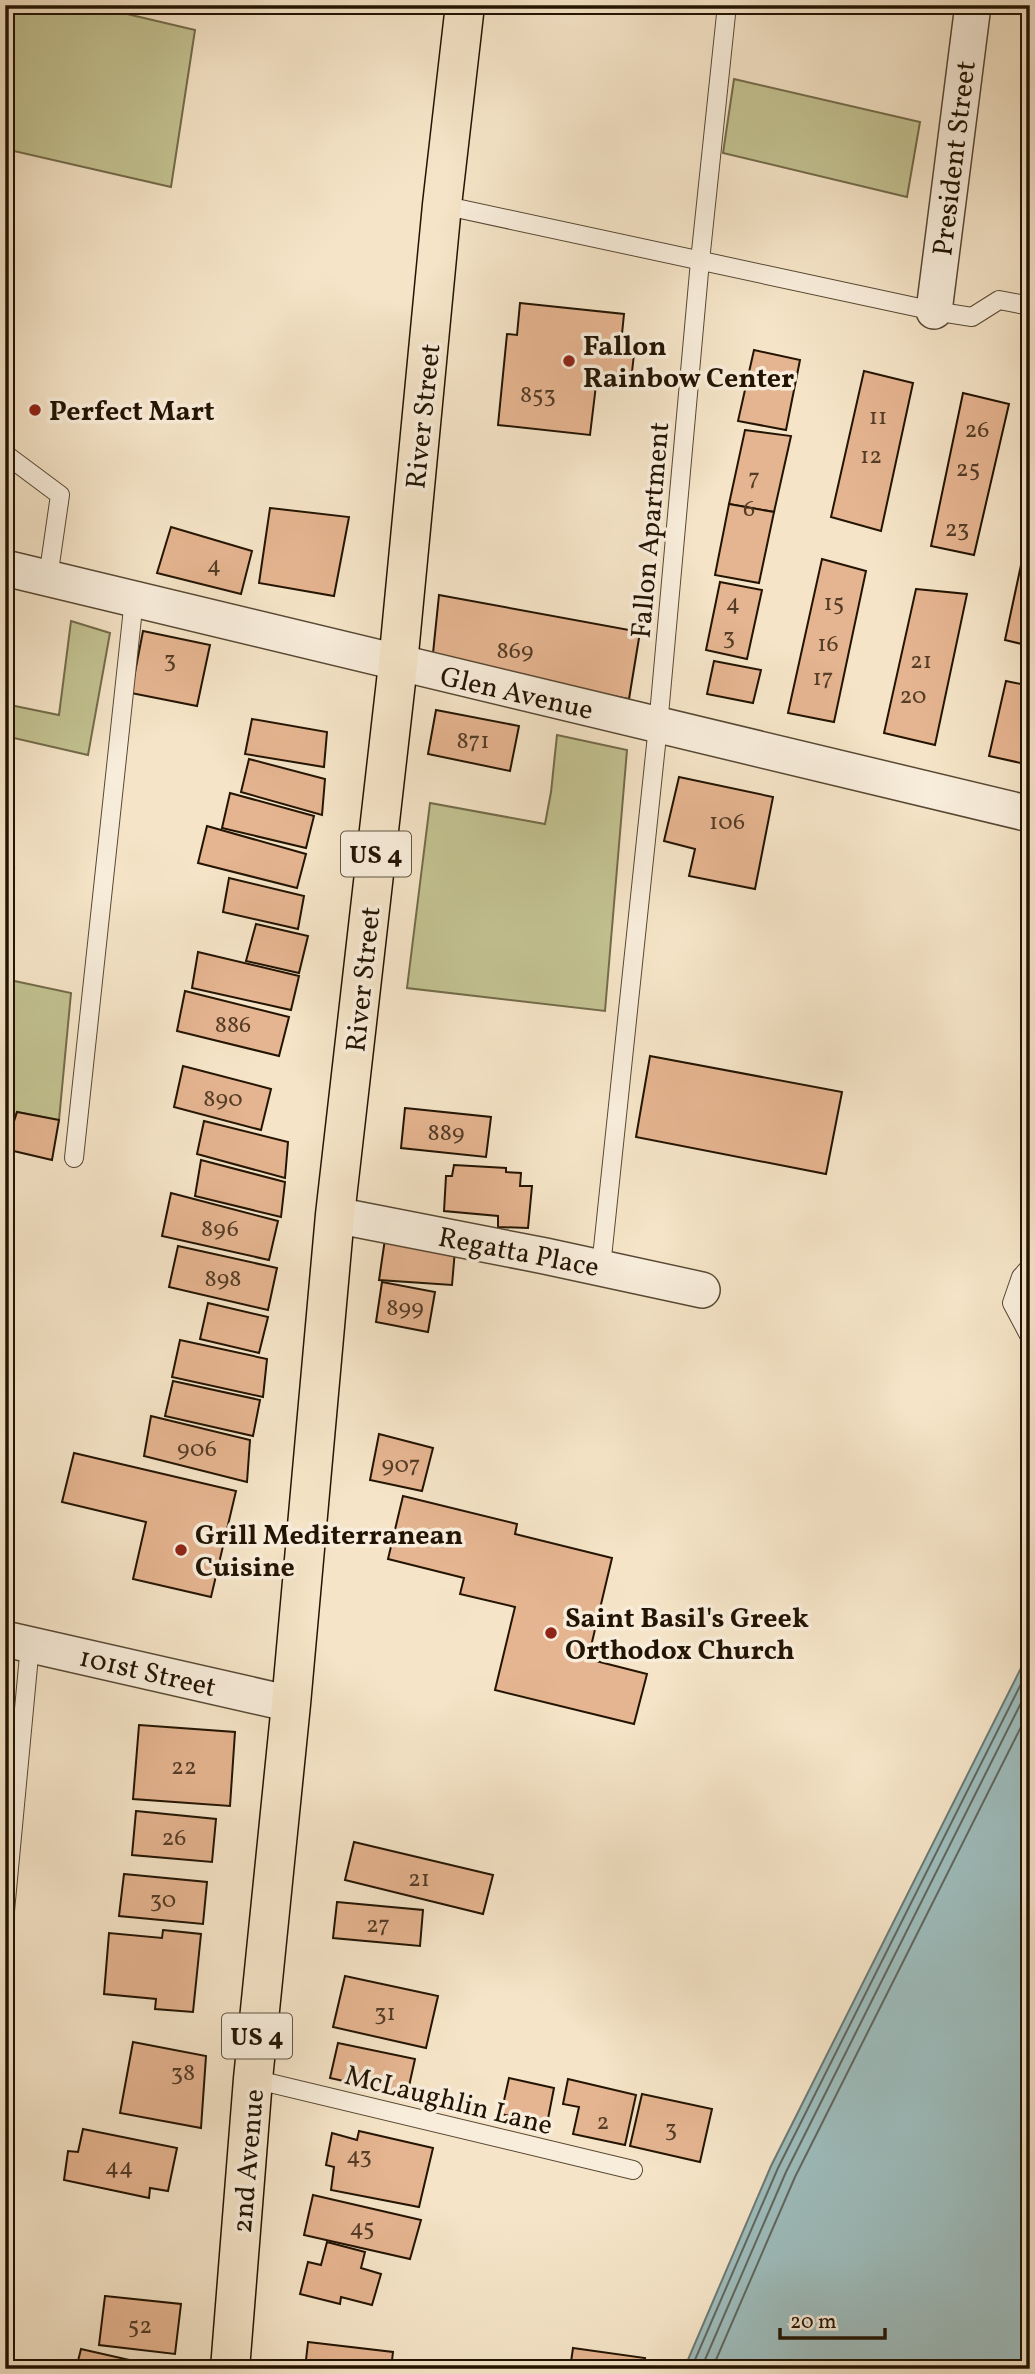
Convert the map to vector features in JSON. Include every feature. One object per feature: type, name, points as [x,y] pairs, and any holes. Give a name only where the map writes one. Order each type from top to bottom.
[{"type":"main road","name":"River Street","points":[[291,1704],[335,1215],[398,664],[442,205],[465,5]]},
{"type":"main road","name":"2nd Avenue","points":[[230,2369],[253,2079],[291,1704]]},
{"type":"street","name":"President Street","points":[[934,311],[973,5]]},
{"type":"street","name":"Glen Avenue","points":[[5,568],[1030,814]]},
{"type":"street","name":"Regatta Place","points":[[335,1215],[702,1290]]},
{"type":"street","name":"101st Street","points":[[18,1642],[291,1704]]},
{"type":"lane","name":"Fallon Apartment","points":[[601,1268],[658,726],[700,261],[727,5]]},
{"type":"lane","points":[[442,205],[934,311],[972,317],[999,300],[1030,306]]},
{"type":"lane","points":[[5,454],[60,495],[48,578]]},
{"type":"lane","points":[[74,1158],[134,599]]},
{"type":"lane","points":[[1030,1267],[1021,1277],[1012,1303],[1030,1337]]},
{"type":"lane","points":[[5,1911],[18,1642]]},
{"type":"lane","name":"McLaughlin Lane","points":[[253,2079],[633,2170]]},
{"type":"shaded area","points":[[5,5],[89,5],[195,30],[171,187],[5,149]]},
{"type":"shaded area","points":[[734,79],[920,122],[907,197],[723,153]]},
{"type":"shaded area","points":[[71,621],[110,633],[88,755],[5,736],[5,704],[59,715]]},
{"type":"shaded area","points":[[557,735],[627,750],[605,1011],[407,988],[430,803],[545,824]]},
{"type":"shaded area","points":[[5,979],[71,993],[59,1120],[17,1112],[5,1149]]},
{"type":"water","points":[[1030,1650],[1030,2369],[684,2369],[771,2166]]},
{"type":"building","name":"Fallon Rainbow Center","points":[[520,303],[624,314],[621,344],[635,345],[631,381],[597,377],[590,435],[498,425],[507,334],[517,335]]},
{"type":"building","points":[[754,350],[800,360],[786,430],[738,421]]},
{"type":"building","points":[[864,371],[913,383],[881,531],[831,517]]},
{"type":"building","points":[[963,393],[1009,404],[974,555],[931,546]]},
{"type":"building","points":[[745,430],[791,436],[774,512],[729,504]]},
{"type":"building","points":[[729,504],[774,512],[759,583],[715,575]]},
{"type":"building","points":[[270,508],[349,517],[334,596],[259,583]]},
{"type":"building","points":[[1030,523],[1030,646],[1005,640]]},
{"type":"building","points":[[171,527],[252,551],[241,594],[157,573]]},
{"type":"building","points":[[822,559],[866,571],[834,722],[788,713]]},
{"type":"building","points":[[720,582],[762,590],[747,659],[706,650]]},
{"type":"building","points":[[916,589],[967,594],[935,745],[884,733]]},
{"type":"building","points":[[439,595],[640,632],[629,699],[432,663]]},
{"type":"building","points":[[143,631],[210,645],[197,706],[131,693]]},
{"type":"building","points":[[714,661],[761,670],[753,703],[707,694]]},
{"type":"building","points":[[1006,681],[1030,686],[1030,765],[989,756]]},
{"type":"building","points":[[436,710],[519,726],[510,771],[428,754]]},
{"type":"building","points":[[252,719],[327,732],[324,767],[245,754]]},
{"type":"building","points":[[249,759],[325,779],[322,815],[241,792]]},
{"type":"building","points":[[679,777],[773,797],[755,889],[689,876],[695,849],[664,841]]},
{"type":"building","points":[[230,793],[314,816],[306,848],[222,828]]},
{"type":"building","points":[[207,826],[306,854],[297,888],[198,863]]},
{"type":"building","points":[[5,866],[14,869],[5,896]]},
{"type":"building","points":[[229,878],[304,896],[298,929],[223,912]]},
{"type":"building","points":[[256,924],[308,936],[299,973],[246,961]]},
{"type":"building","points":[[198,952],[299,976],[291,1010],[192,988]]},
{"type":"building","points":[[185,991],[289,1017],[279,1056],[177,1031]]},
{"type":"building","points":[[650,1056],[842,1092],[826,1174],[636,1137]]},
{"type":"building","points":[[183,1066],[271,1089],[261,1130],[174,1107]]},
{"type":"building","points":[[405,1108],[491,1117],[486,1157],[401,1148]]},
{"type":"building","points":[[17,1112],[59,1120],[52,1160],[5,1149]]},
{"type":"building","points":[[204,1121],[288,1142],[285,1178],[197,1154]]},
{"type":"building","points":[[201,1160],[285,1182],[281,1217],[195,1196]]},
{"type":"building","points":[[454,1165],[506,1168],[506,1172],[521,1173],[520,1186],[532,1186],[528,1228],[498,1227],[498,1216],[444,1211],[446,1176],[452,1176]]},
{"type":"building","points":[[171,1193],[278,1221],[269,1260],[162,1236]]},
{"type":"building","points":[[385,1239],[455,1250],[452,1285],[379,1280]]},
{"type":"building","points":[[178,1246],[277,1268],[268,1310],[169,1287]]},
{"type":"building","points":[[382,1282],[435,1292],[428,1332],[376,1322]]},
{"type":"building","points":[[208,1303],[268,1317],[259,1353],[200,1339]]},
{"type":"building","points":[[180,1340],[267,1359],[263,1397],[172,1377]]},
{"type":"building","points":[[173,1381],[260,1400],[253,1436],[165,1416]]},
{"type":"building","points":[[151,1416],[250,1440],[247,1482],[144,1456]]},
{"type":"building","points":[[379,1434],[433,1448],[422,1491],[370,1480]]},
{"type":"building","name":"Grill Mediterranean Cuisine","points":[[74,1453],[236,1491],[211,1597],[133,1579],[146,1522],[62,1502]]},
{"type":"building","name":"Saint Basil's Greek Orthodox Church","points":[[403,1496],[517,1524],[515,1534],[612,1558],[588,1659],[647,1674],[634,1724],[495,1690],[515,1607],[460,1594],[464,1578],[388,1559]]},
{"type":"building","points":[[139,1725],[235,1732],[230,1806],[133,1799]]},
{"type":"building","points":[[136,1811],[216,1819],[212,1862],[132,1855]]},
{"type":"building","points":[[354,1842],[493,1875],[483,1914],[345,1880]]},
{"type":"building","points":[[124,1874],[207,1882],[203,1924],[119,1916]]},
{"type":"building","points":[[337,1902],[423,1910],[420,1946],[333,1938]]},
{"type":"building","points":[[163,1930],[201,1934],[193,2012],[155,2009],[156,1999],[104,1994],[109,1933],[162,1938]]},
{"type":"building","points":[[345,1976],[438,1996],[426,2048],[333,2027]]},
{"type":"building","points":[[133,2042],[206,2056],[201,2128],[120,2113]]},
{"type":"building","points":[[338,2043],[415,2059],[407,2095],[330,2078]]},
{"type":"building","points":[[509,2078],[554,2088],[547,2124],[501,2114]]},
{"type":"building","points":[[568,2079],[636,2095],[625,2145],[573,2134],[579,2107],[563,2104]]},
{"type":"building","points":[[642,2094],[712,2109],[700,2162],[630,2146]]},
{"type":"building","points":[[83,2129],[177,2148],[168,2191],[150,2188],[149,2198],[64,2180],[68,2151],[78,2152]]},
{"type":"building","points":[[359,2131],[433,2148],[419,2207],[331,2190],[334,2167],[326,2165],[332,2133],[357,2140]]},
{"type":"building","points":[[313,2195],[421,2220],[410,2259],[304,2235]]},
{"type":"building","points":[[327,2242],[365,2252],[361,2268],[381,2274],[372,2305],[341,2297],[340,2304],[300,2294],[308,2262],[321,2265]]},
{"type":"building","points":[[105,2296],[181,2304],[175,2354],[99,2345]]},
{"type":"building","points":[[308,2342],[393,2352],[391,2369],[305,2369]]},
{"type":"building","points":[[573,2348],[645,2358],[643,2369],[570,2369]]},
{"type":"building","points":[[81,2349],[169,2369],[76,2369]]},
{"type":"place","name":"Fallon Rainbow Center","points":[[569,361]]},
{"type":"place","name":"Perfect Mart","points":[[35,410]]},
{"type":"place","name":"Grill Mediterranean Cuisine","points":[[181,1550]]},
{"type":"place","name":"Saint Basil's Greek Orthodox Church","points":[[551,1633]]}]
